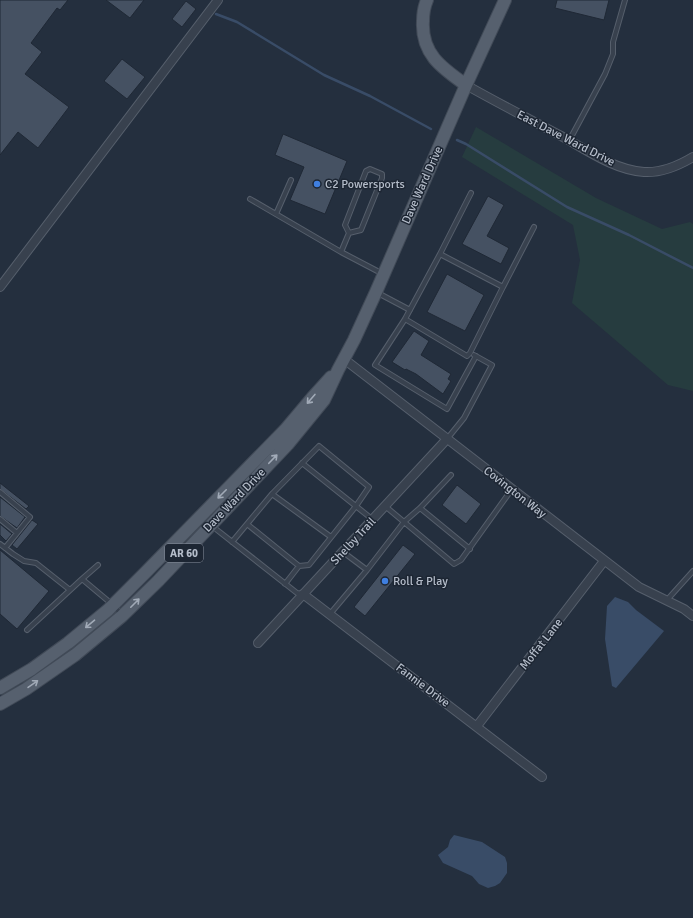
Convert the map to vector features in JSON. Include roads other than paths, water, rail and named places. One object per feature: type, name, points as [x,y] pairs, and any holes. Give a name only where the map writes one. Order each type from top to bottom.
[{"type":"main road","points":[[427,0],[424,7],[422,32],[428,51],[441,67],[466,85]]},
{"type":"main road","name":"Dave Ward Drive","points":[[0,704],[26,689],[75,655],[122,616],[158,581],[288,444],[324,400],[376,292],[466,85],[506,0]]},
{"type":"main road","name":"Dave Ward Drive","points":[[0,688],[32,669],[68,643],[113,605],[285,430],[338,370]]},
{"type":"street","points":[[0,287],[218,0]]},
{"type":"street","name":"East Dave Ward Drive","points":[[466,85],[612,163],[645,172],[659,171],[682,163],[693,157]]},
{"type":"street","name":"Covington Way","points":[[344,359],[639,587],[684,609],[693,616]]},
{"type":"street","name":"Shelby Trail","points":[[258,643],[447,439]]},
{"type":"street","name":"Moffat Lane","points":[[477,726],[604,561]]},
{"type":"street","name":"Fannie Drive","points":[[303,594],[542,777]]},
{"type":"lane","points":[[569,141],[605,74],[612,54],[613,42],[624,0]]},
{"type":"lane","points":[[341,252],[349,234],[361,230],[382,178],[382,174],[370,169],[366,171],[345,225],[349,234]]},
{"type":"lane","points":[[276,214],[291,180]]},
{"type":"lane","points":[[471,193],[405,319],[375,365],[447,409],[476,356]]},
{"type":"lane","points":[[250,199],[341,252],[384,274]]},
{"type":"lane","points":[[405,319],[467,356],[534,227]]},
{"type":"lane","points":[[440,254],[503,287]]},
{"type":"lane","points":[[376,292],[410,310]]},
{"type":"lane","points":[[447,439],[464,418],[492,365],[470,352]]},
{"type":"lane","points":[[232,542],[247,524],[272,494],[318,446],[369,487],[356,506],[309,565],[299,566],[247,524]]},
{"type":"lane","points":[[302,463],[372,519]]},
{"type":"lane","points":[[330,614],[367,570],[404,522],[420,508],[451,475]]},
{"type":"lane","points":[[385,506],[454,564],[461,560],[512,489]]},
{"type":"lane","points":[[0,492],[30,516],[5,548]]},
{"type":"lane","points":[[272,494],[331,537]]},
{"type":"lane","points":[[420,508],[470,548]]},
{"type":"lane","points":[[0,519],[17,533]]},
{"type":"lane","points":[[210,525],[297,593],[303,594]]},
{"type":"lane","points":[[0,544],[24,561],[36,563],[70,590]]},
{"type":"lane","points":[[343,552],[367,570]]},
{"type":"lane","points":[[26,630],[98,565]]},
{"type":"lane","points":[[285,584],[299,566]]},
{"type":"lane","points":[[666,600],[693,571]]},
{"type":"lane","points":[[82,579],[113,605],[122,616]]},
{"type":"water","points":[[615,597],[628,602],[636,610],[664,631],[616,688],[612,686],[605,639],[607,606]]},
{"type":"water","points":[[454,835],[482,842],[505,857],[507,863],[507,873],[500,883],[488,888],[479,884],[472,876],[443,863],[438,855],[448,847],[450,840]]},
{"type":"waterway","points":[[216,14],[237,22],[324,75],[370,96],[431,129]]},
{"type":"waterway","points":[[457,140],[466,144],[567,207],[629,235],[693,268]]},
{"type":"place","name":"C2 Powersports","points":[[317,184]]},
{"type":"place","name":"Roll & Play","points":[[385,581]]}]
